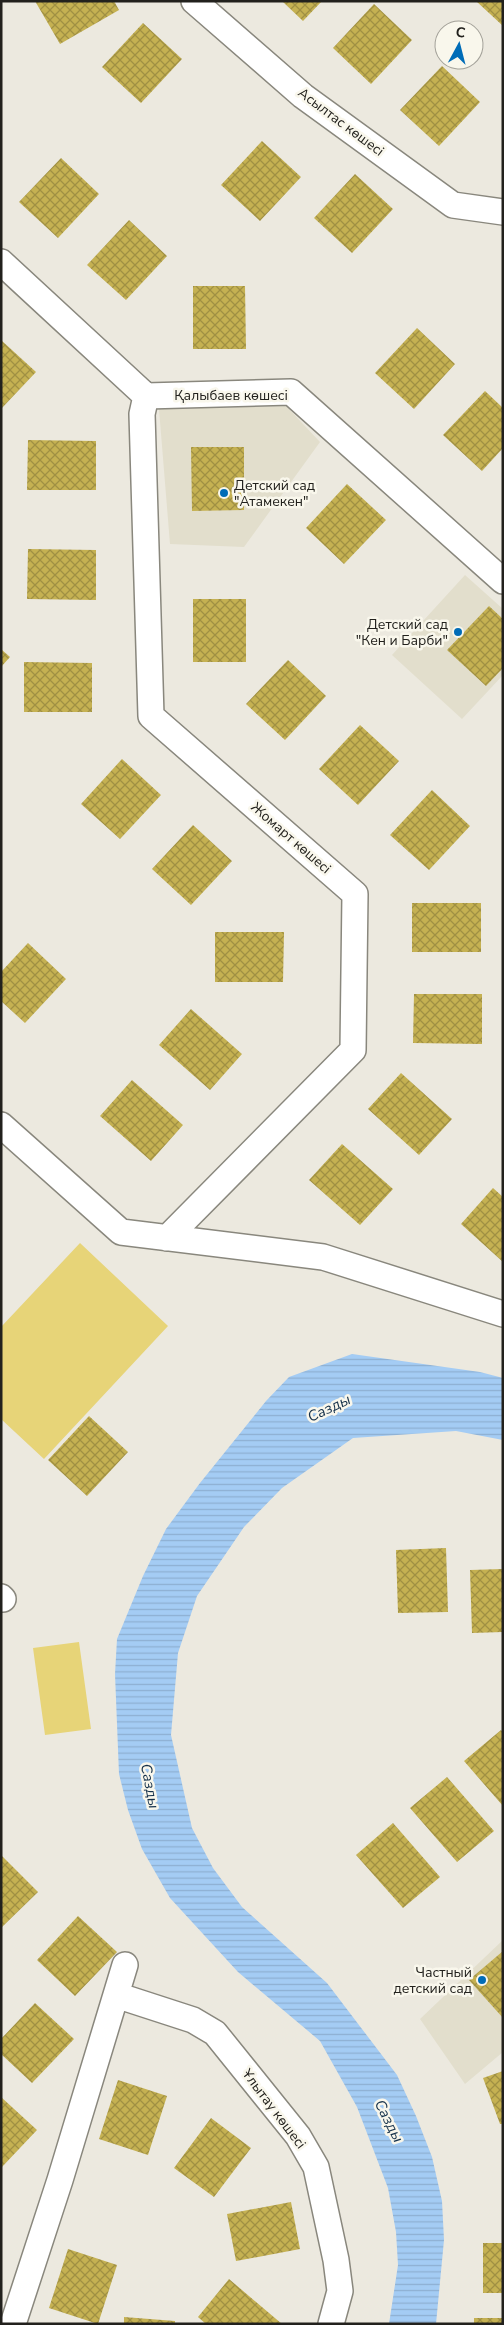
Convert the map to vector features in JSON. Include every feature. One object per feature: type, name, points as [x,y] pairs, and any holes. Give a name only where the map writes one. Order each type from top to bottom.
[{"type":"street","name":"Асылтас көшесі","points":[[194,1],[303,96],[453,205],[503,212]]},
{"type":"street","points":[[1,262],[146,396]]},
{"type":"street","name":"Қалыбаев көшесі","points":[[146,396],[291,392],[503,581]]},
{"type":"street","name":"Жомарт көшесі","points":[[146,396],[142,414],[151,716],[356,894],[353,1050],[168,1238]]},
{"type":"street","points":[[1,1125],[121,1232],[322,1257],[503,1314]]},
{"type":"street","points":[[14,2324],[125,1964]]},
{"type":"street","name":"Ұлытау көшесі","points":[[116,1995],[193,2020],[214,2033],[298,2136],[316,2167],[336,2260],[340,2291],[331,2324]]},
{"type":"shaded area","name":"Детский сад \"Атамекен\"","points":[[286,406],[320,442],[244,547],[170,544],[159,409]]},
{"type":"shaded area","name":"Детский сад \"Кен и Барби\"","points":[[465,575],[503,609],[503,675],[462,719],[392,655]]},
{"type":"shaded area","points":[[80,1243],[168,1326],[44,1459],[1,1419],[1,1327]]},
{"type":"shaded area","points":[[79,1642],[91,1729],[45,1735],[33,1648]]},
{"type":"shaded area","name":"Частный детский сад","points":[[503,1940],[503,2052],[465,2084],[420,2019]]},
{"type":"water","name":"Сазды","points":[[352,1354],[480,1372],[503,1378],[503,1440],[456,1431],[353,1438],[282,1488],[244,1527],[197,1596],[178,1653],[171,1735],[192,1828],[213,1868],[242,1907],[327,1983],[397,2075],[416,2116],[432,2157],[442,2201],[444,2240],[436,2324],[389,2324],[398,2265],[396,2232],[388,2188],[357,2107],[320,2041],[238,1972],[170,1898],[142,1849],[128,1810],[119,1774],[115,1674],[117,1639],[143,1576],[166,1529],[200,1483],[266,1401],[289,1377]]},
{"type":"building","points":[[35,1],[114,1],[119,10],[60,44]]},
{"type":"building","points":[[282,1],[322,1],[303,21]]},
{"type":"building","points":[[476,1],[503,1],[503,26]]},
{"type":"building","points":[[374,4],[412,40],[371,84],[333,48]]},
{"type":"building","points":[[143,23],[182,59],[141,103],[102,67]]},
{"type":"building","points":[[438,70],[446,70],[480,102],[439,146],[400,110]]},
{"type":"building","points":[[262,141],[301,177],[260,221],[221,185]]},
{"type":"building","points":[[61,158],[99,194],[58,238],[19,202]]},
{"type":"building","points":[[355,174],[393,209],[352,253],[314,218]]},
{"type":"building","points":[[129,220],[167,256],[126,300],[87,265]]},
{"type":"building","points":[[193,286],[245,286],[246,349],[193,349]]},
{"type":"building","points":[[417,328],[455,364],[414,409],[375,373]]},
{"type":"building","points":[[1,340],[36,372],[1,409]]},
{"type":"building","points":[[485,391],[503,408],[503,448],[482,471],[443,435]]},
{"type":"building","points":[[28,440],[96,441],[96,490],[27,490]]},
{"type":"building","points":[[191,447],[244,447],[244,510],[192,511]]},
{"type":"building","points":[[347,484],[386,520],[344,564],[306,528]]},
{"type":"building","points":[[28,549],[96,550],[96,600],[27,599]]},
{"type":"building","points":[[193,599],[246,599],[246,662],[193,662]]},
{"type":"building","points":[[489,606],[503,619],[503,668],[486,686],[447,650]]},
{"type":"building","points":[[1,649],[10,657],[1,667]]},
{"type":"building","points":[[288,660],[326,696],[285,740],[246,704]]},
{"type":"building","points":[[24,662],[92,663],[92,712],[24,712]]},
{"type":"building","points":[[360,725],[399,761],[358,805],[319,769]]},
{"type":"building","points":[[122,759],[161,795],[120,839],[81,804]]},
{"type":"building","points":[[432,790],[470,826],[429,870],[390,835]]},
{"type":"building","points":[[193,825],[232,861],[191,905],[152,869]]},
{"type":"building","points":[[412,903],[481,903],[481,952],[412,952]]},
{"type":"building","points":[[215,932],[284,932],[283,982],[215,982]]},
{"type":"building","points":[[28,943],[66,979],[25,1023],[1,1001],[1,972]]},
{"type":"building","points":[[414,994],[482,994],[482,1044],[413,1043]]},
{"type":"building","points":[[191,1009],[242,1054],[210,1090],[159,1045]]},
{"type":"building","points":[[401,1073],[452,1119],[419,1155],[368,1109]]},
{"type":"building","points":[[132,1080],[183,1125],[151,1161],[100,1116]]},
{"type":"building","points":[[342,1144],[393,1189],[360,1225],[309,1180]]},
{"type":"building","points":[[493,1188],[503,1197],[503,1262],[461,1224]]},
{"type":"building","points":[[89,1416],[128,1452],[87,1496],[48,1460]]},
{"type":"building","points":[[446,1548],[448,1612],[398,1613],[396,1550]]},
{"type":"building","points":[[503,1569],[503,1632],[472,1633],[470,1570]]},
{"type":"building","points":[[501,1730],[503,1732],[503,1806],[464,1761]]},
{"type":"building","points":[[447,1777],[494,1831],[457,1862],[410,1808]]},
{"type":"building","points":[[393,1823],[440,1877],[403,1908],[356,1855]]},
{"type":"building","points":[[1,1855],[38,1892],[1,1928]]},
{"type":"building","points":[[78,1916],[117,1952],[75,1996],[37,1960]]},
{"type":"building","points":[[503,1951],[503,2018],[469,1980]]},
{"type":"building","points":[[35,2003],[74,2039],[32,2083],[1,2054],[1,2039]]},
{"type":"building","points":[[503,2071],[503,2124],[500,2124],[483,2078]]},
{"type":"building","points":[[118,2080],[167,2096],[148,2155],[99,2139]]},
{"type":"building","points":[[1,2097],[37,2130],[1,2168]]},
{"type":"building","points":[[211,2118],[251,2148],[214,2197],[174,2168]]},
{"type":"building","points":[[291,2202],[300,2249],[236,2261],[227,2214]]},
{"type":"building","points":[[483,2243],[503,2243],[503,2293],[483,2293]]},
{"type":"building","points":[[68,2249],[117,2265],[98,2324],[49,2308]]},
{"type":"building","points":[[229,2279],[282,2324],[206,2324],[198,2317]]},
{"type":"building","points":[[124,2317],[175,2321],[175,2324],[124,2324]]},
{"type":"building","points":[[474,2318],[503,2318],[503,2324],[474,2324]]},
{"type":"place","name":"Детский сад \"Атамекен\"","points":[[224,493]]},
{"type":"place","name":"Детский сад \"Кен и Барби\"","points":[[458,632]]},
{"type":"place","name":"Частный детский сад","points":[[482,1980]]}]
